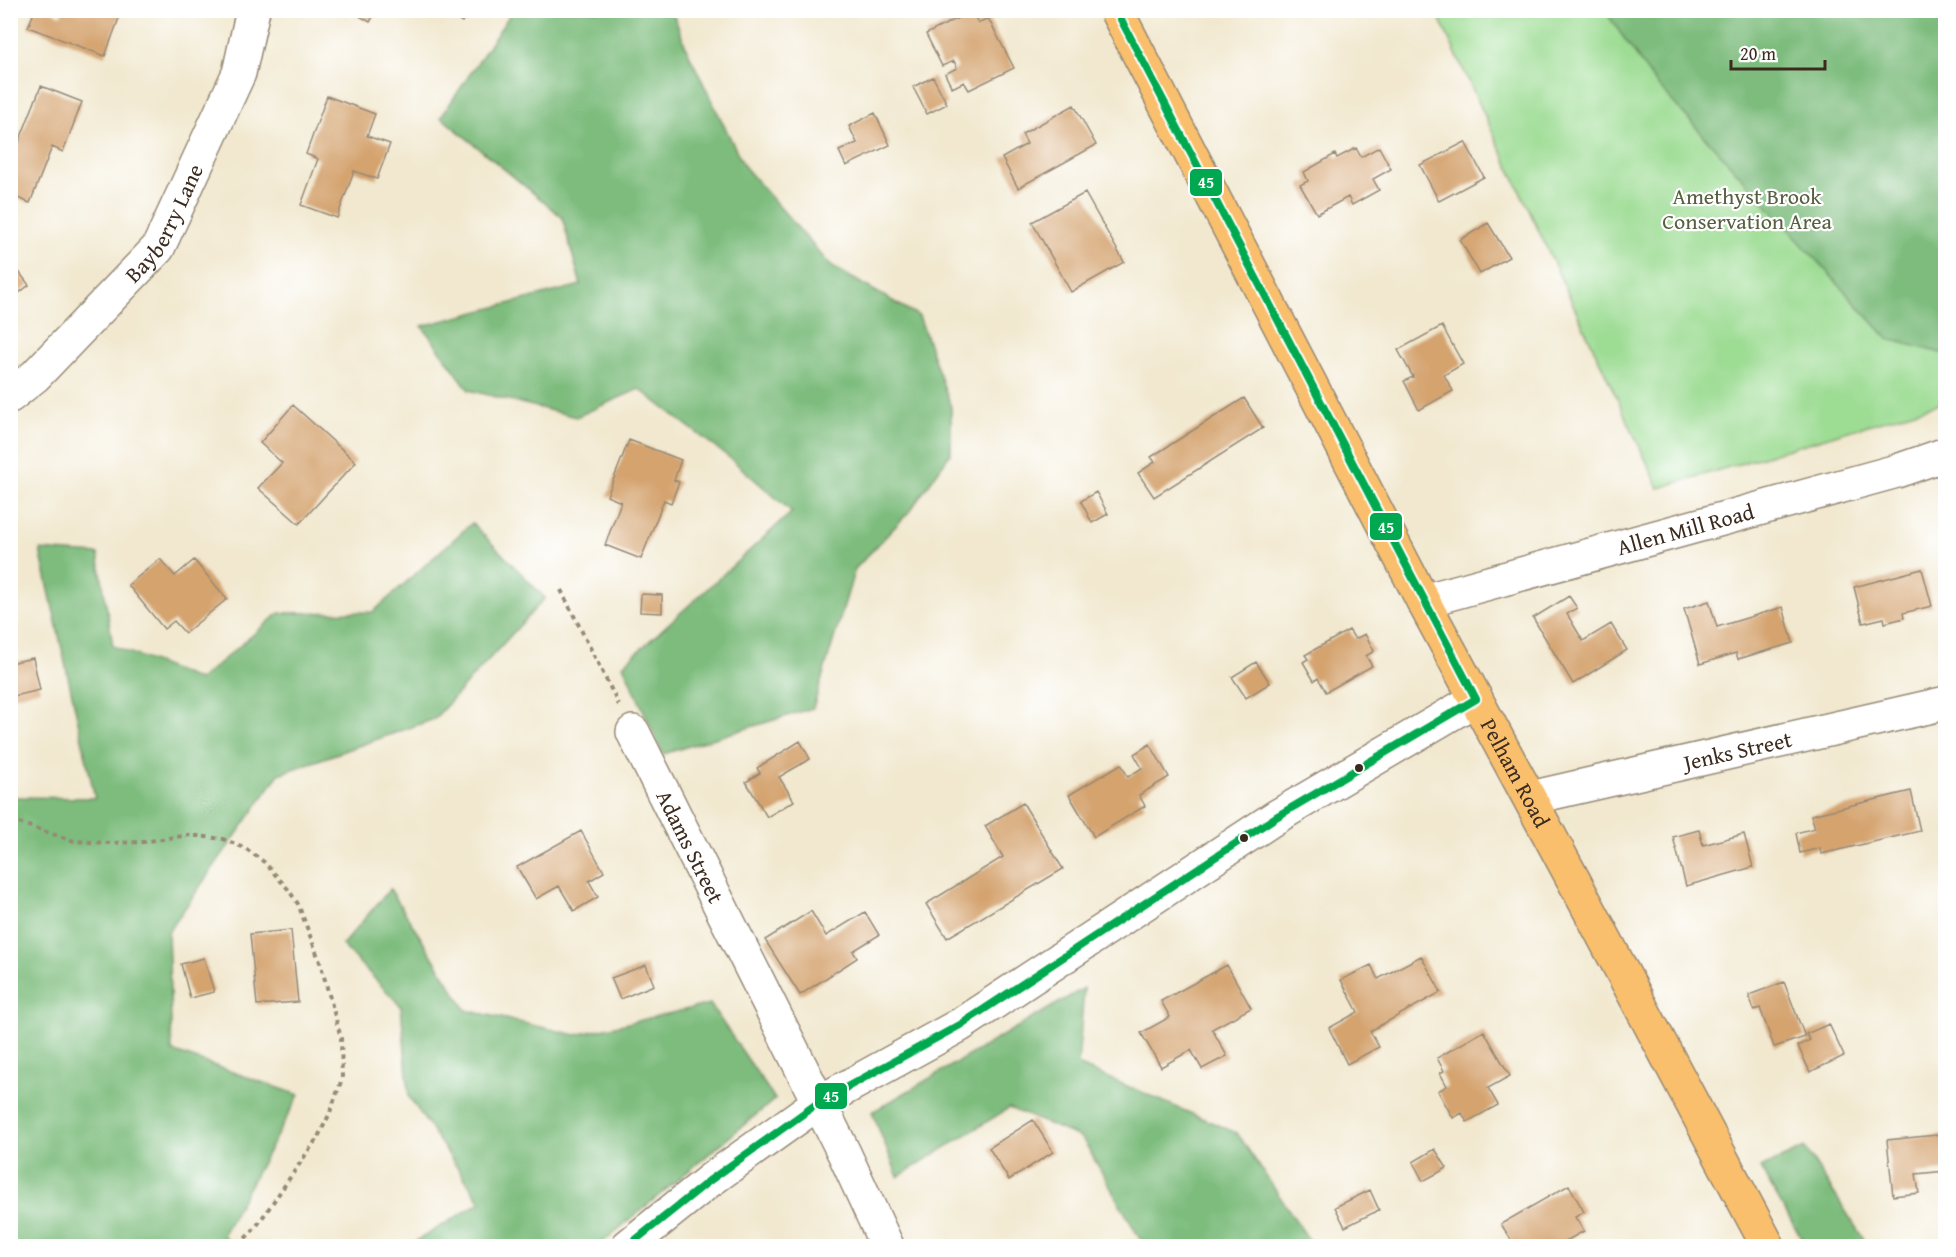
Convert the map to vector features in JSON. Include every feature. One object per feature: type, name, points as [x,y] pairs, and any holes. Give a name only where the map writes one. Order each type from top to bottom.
[{"type":"main road","name":"Pelham Road","points":[[1116,10],[1423,601],[1767,1246]]},
{"type":"street","name":"Bayberry Lane","points":[[10,396],[35,376],[158,248],[239,73],[253,10]]},
{"type":"street","name":"Allen Mill Road","points":[[1423,601],[1897,471],[1946,454]]},
{"type":"street","points":[[628,1246],[718,1175],[818,1103],[960,1025],[1276,818],[1476,699]]},
{"type":"street","name":"Jenks Street","points":[[1530,798],[1946,704]]},
{"type":"street","name":"Adams Street","points":[[633,732],[856,1178],[887,1246]]},
{"type":"path","points":[[561,590],[633,732]]},
{"type":"path","points":[[10,820],[74,841],[144,842],[188,835],[223,839],[244,848],[264,862],[298,904],[320,962],[341,1038],[342,1080],[318,1137],[262,1219],[238,1246]]},
{"type":"green space","points":[[513,10],[672,11],[687,50],[744,166],[831,266],[919,316],[951,407],[951,453],[910,511],[855,569],[813,708],[663,754],[623,665],[792,512],[731,459],[639,389],[576,417],[469,390],[422,326],[581,285],[562,217],[441,117]]},
{"type":"green space","name":"Amethyst Brook Conservation Area","points":[[1436,11],[1945,11],[1945,402],[1659,488]]},
{"type":"green space","points":[[1605,11],[1945,11],[1945,354],[1888,339],[1654,81]]},
{"type":"green space","points":[[472,523],[545,598],[434,719],[279,774],[168,932],[172,1051],[299,1095],[223,1234],[230,1246],[11,1246],[11,797],[95,798],[40,550],[98,554],[113,646],[199,680],[279,613],[373,612]]},
{"type":"green space","points":[[390,889],[466,1010],[576,1035],[710,1004],[775,1099],[598,1246],[408,1246],[481,1202],[409,1097],[401,1006],[342,945]]},
{"type":"green space","points":[[1084,988],[1078,1065],[1237,1133],[1313,1246],[1144,1246],[1082,1138],[1009,1108],[898,1177],[872,1112]]},
{"type":"green space","points":[[1805,1148],[1868,1246],[1806,1246],[1760,1168]]},
{"type":"building","points":[[35,10],[49,10],[61,15],[63,10],[122,10],[105,56],[28,27]]},
{"type":"building","points":[[349,10],[377,10],[370,22]]},
{"type":"building","points":[[449,10],[468,10],[462,22],[447,14]]},
{"type":"building","points":[[972,11],[978,23],[988,18],[1014,68],[969,90],[964,82],[952,88],[945,74],[957,68],[954,61],[942,66],[926,34]]},
{"type":"building","points":[[933,77],[947,104],[927,114],[913,87]]},
{"type":"building","points":[[41,86],[82,102],[63,152],[52,147],[30,203],[10,195],[10,165]]},
{"type":"building","points":[[327,96],[375,114],[367,136],[390,144],[377,179],[354,171],[337,218],[301,205],[318,159],[306,154]]},
{"type":"building","points":[[1074,105],[1096,145],[1018,188],[1002,158],[1027,144],[1022,134]]},
{"type":"building","points":[[875,113],[890,145],[846,166],[839,151],[857,143],[849,126]]},
{"type":"building","points":[[1465,142],[1484,177],[1439,201],[1420,165]]},
{"type":"building","points":[[1379,147],[1391,169],[1373,179],[1379,190],[1352,205],[1348,197],[1317,214],[1300,185],[1308,181],[1304,172],[1335,154],[1337,158],[1356,148],[1361,157]]},
{"type":"building","points":[[1085,193],[1124,262],[1071,292],[1032,222]]},
{"type":"building","points":[[1488,223],[1509,257],[1480,274],[1460,240]]},
{"type":"building","points":[[10,260],[29,285],[10,300]]},
{"type":"building","points":[[1442,326],[1463,364],[1444,375],[1453,391],[1419,410],[1404,381],[1413,377],[1398,350]]},
{"type":"building","points":[[1244,398],[1263,428],[1154,497],[1138,473],[1155,462],[1151,457]]},
{"type":"building","points":[[293,405],[356,462],[299,524],[258,488],[282,463],[260,443]]},
{"type":"building","points":[[629,440],[681,460],[674,480],[679,482],[671,503],[664,500],[641,559],[605,545],[621,502],[607,496]]},
{"type":"building","points":[[1096,492],[1108,514],[1092,523],[1081,501]]},
{"type":"building","points":[[160,559],[175,576],[194,560],[227,599],[185,633],[174,621],[164,629],[128,585]]},
{"type":"building","points":[[1922,569],[1932,606],[1903,613],[1904,618],[1885,623],[1884,618],[1863,623],[1854,587]]},
{"type":"building","points":[[641,594],[662,595],[662,613],[640,612]]},
{"type":"building","points":[[1569,596],[1577,608],[1567,614],[1583,641],[1611,624],[1627,650],[1573,684],[1533,618]]},
{"type":"building","points":[[1709,601],[1717,627],[1783,607],[1793,643],[1738,659],[1736,653],[1700,664],[1684,609]]},
{"type":"building","points":[[1349,630],[1355,639],[1365,634],[1374,651],[1366,656],[1372,666],[1326,692],[1318,678],[1314,681],[1303,662],[1308,659],[1305,655]]},
{"type":"building","points":[[33,658],[40,690],[10,697],[10,663]]},
{"type":"building","points":[[1256,662],[1270,683],[1246,698],[1232,677]]},
{"type":"building","points":[[800,741],[810,759],[779,777],[794,801],[767,817],[746,782],[760,773],[757,768]]},
{"type":"building","points":[[1150,744],[1169,777],[1139,795],[1145,806],[1094,837],[1069,795],[1121,764],[1128,777],[1142,768],[1134,754]]},
{"type":"building","points":[[1911,791],[1920,831],[1821,854],[1820,848],[1800,853],[1796,833],[1815,828],[1811,815]]},
{"type":"building","points":[[1023,803],[1063,869],[947,938],[926,904],[1003,857],[985,826]]},
{"type":"building","points":[[1699,830],[1703,845],[1744,834],[1753,867],[1686,886],[1673,837]]},
{"type":"building","points":[[581,831],[604,872],[589,881],[598,897],[574,911],[559,886],[536,899],[517,867]]},
{"type":"building","points":[[811,911],[826,936],[865,912],[879,935],[853,951],[857,958],[800,995],[765,940]]},
{"type":"building","points":[[291,930],[298,1002],[257,1005],[250,934]]},
{"type":"building","points":[[1421,956],[1441,992],[1370,1031],[1379,1047],[1347,1064],[1329,1028],[1358,1012],[1341,980],[1371,965],[1378,979]]},
{"type":"building","points":[[204,958],[214,992],[190,998],[181,964]]},
{"type":"building","points":[[646,965],[654,985],[620,999],[611,978]]},
{"type":"building","points":[[1227,965],[1251,1008],[1212,1029],[1227,1056],[1202,1069],[1191,1050],[1161,1067],[1141,1033],[1170,1017],[1161,1001]]},
{"type":"building","points":[[1784,982],[1805,1037],[1774,1047],[1760,1008],[1754,1010],[1749,995]]},
{"type":"building","points":[[1829,1024],[1844,1056],[1810,1072],[1798,1046],[1810,1040],[1806,1034]]},
{"type":"building","points":[[1484,1031],[1510,1076],[1488,1088],[1498,1105],[1467,1122],[1462,1113],[1453,1118],[1438,1091],[1447,1086],[1440,1073],[1444,1071],[1437,1058]]},
{"type":"building","points":[[1033,1120],[1053,1152],[1009,1180],[989,1148]]},
{"type":"building","points":[[1946,1134],[1946,1171],[1916,1174],[1919,1193],[1893,1196],[1887,1140]]},
{"type":"building","points":[[1435,1149],[1447,1168],[1423,1181],[1413,1162]]},
{"type":"building","points":[[1569,1185],[1584,1212],[1575,1217],[1584,1231],[1557,1246],[1515,1246],[1501,1224]]},
{"type":"building","points":[[1370,1190],[1379,1210],[1345,1227],[1335,1207]]},
{"type":"transit line","name":"45","points":[[1116,10],[1476,699]]},
{"type":"transit line","name":"45","points":[[628,1246],[709,1181],[818,1103],[960,1025],[1276,817],[1476,699]]}]
